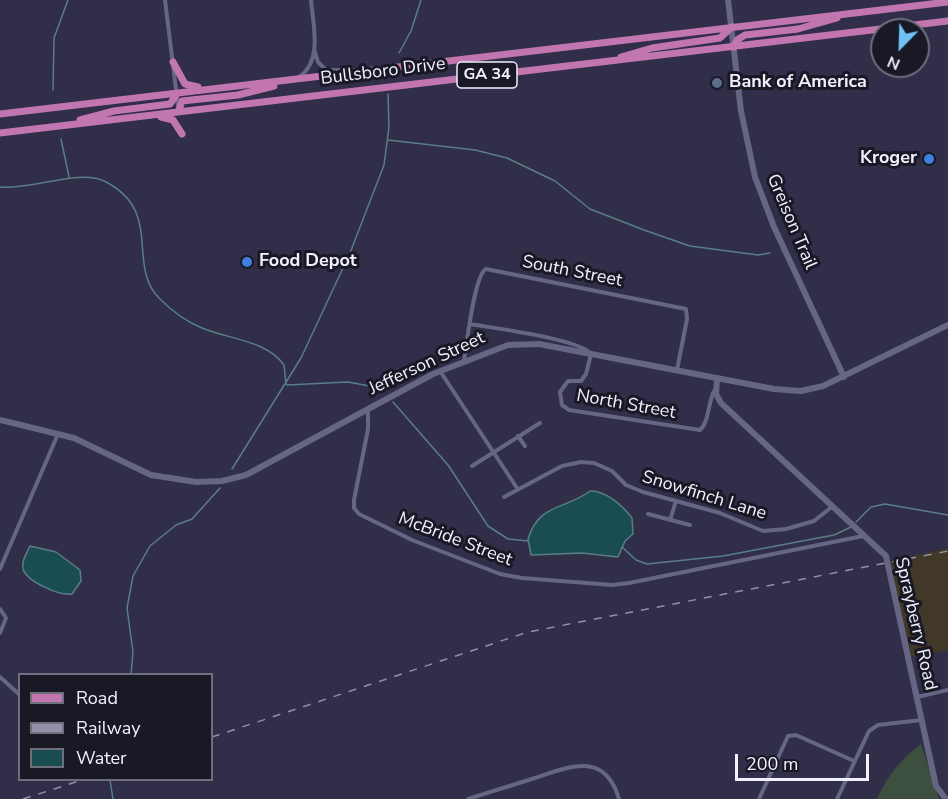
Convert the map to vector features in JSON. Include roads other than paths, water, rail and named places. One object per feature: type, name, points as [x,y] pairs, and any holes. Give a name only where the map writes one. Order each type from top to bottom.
[{"type":"main road","name":"Bullsboro Drive","points":[[0,114],[948,2]]},
{"type":"main road","points":[[734,47],[737,40],[745,35],[798,29],[844,15]]},
{"type":"main road","name":"Bullsboro Drive","points":[[0,133],[179,110],[948,21]]},
{"type":"main road","points":[[606,62],[652,48],[720,38],[732,27]]},
{"type":"main road","points":[[173,62],[178,76],[187,86],[222,88]]},
{"type":"main road","points":[[179,110],[182,101],[238,95],[295,80]]},
{"type":"main road","points":[[67,125],[114,111],[170,104],[177,94]]},
{"type":"main road","points":[[135,116],[169,117],[182,134]]},
{"type":"street","points":[[165,0],[179,110]]},
{"type":"street","points":[[295,80],[309,69],[315,56],[311,0]]},
{"type":"street","name":"Greison Trail","points":[[728,0],[741,111],[760,193],[844,377]]},
{"type":"street","points":[[314,46],[318,62],[326,70],[348,69],[360,72]]},
{"type":"street","name":"South Street","points":[[464,361],[481,274],[486,269],[686,309],[687,319],[677,370]]},
{"type":"street","points":[[470,324],[559,339],[587,348],[591,354]]},
{"type":"street","name":"Jefferson Street","points":[[0,420],[58,433],[85,443],[132,468],[160,478],[196,482],[222,481],[265,466],[440,370],[490,349],[522,343],[801,392],[824,386],[844,377],[948,325]]},
{"type":"street","name":"North Street","points":[[591,354],[583,380],[568,381],[562,387],[561,404],[569,410],[688,430],[703,428],[716,388]]},
{"type":"street","points":[[440,370],[518,488]]},
{"type":"street","points":[[716,388],[717,379]]},
{"type":"street","name":"Sprayberry Road","points":[[716,388],[721,403],[731,414],[882,550],[889,563],[936,786],[946,799]]},
{"type":"street","name":"McBride Street","points":[[368,408],[368,429],[354,508],[359,514],[412,540],[500,574],[522,578],[612,585],[866,536]]},
{"type":"street","points":[[472,466],[492,451],[540,423]]},
{"type":"street","points":[[0,569],[58,433]]},
{"type":"street","points":[[518,436],[525,446]]},
{"type":"street","name":"Snowfinch Lane","points":[[504,497],[562,466],[581,462],[612,471],[632,488],[720,513],[763,531],[786,529],[814,521],[833,505]]},
{"type":"street","points":[[670,520],[676,501]]},
{"type":"street","points":[[648,514],[690,525]]},
{"type":"street","points":[[0,609],[6,618],[0,633]]},
{"type":"street","points":[[0,677],[18,693]]},
{"type":"street","points":[[916,697],[948,690]]},
{"type":"street","points":[[837,799],[866,734],[875,726],[921,720]]},
{"type":"street","points":[[759,799],[786,738],[796,735],[854,760]]},
{"type":"street","points":[[468,799],[575,765],[601,770],[610,778],[619,799]]},
{"type":"water","points":[[590,491],[602,493],[613,500],[632,518],[633,534],[625,541],[618,557],[582,553],[531,555],[528,539],[539,519],[546,513]]},
{"type":"water","points":[[30,546],[56,552],[80,570],[81,581],[72,594],[60,593],[44,587],[26,574],[23,563]]},
{"type":"waterway","points":[[53,90],[54,38],[68,0]]},
{"type":"waterway","points":[[399,53],[411,31],[421,0]]},
{"type":"waterway","points":[[232,469],[301,358],[350,253],[384,165],[389,127],[388,94]]},
{"type":"waterway","points":[[61,139],[69,177]]},
{"type":"waterway","points":[[388,140],[475,150],[507,158],[555,181],[590,209],[644,230],[690,246],[758,255],[770,253]]},
{"type":"waterway","points":[[0,187],[26,186],[82,177],[104,181],[122,193],[134,207],[142,238],[145,270],[150,285],[160,299],[196,325],[267,350],[284,365],[286,384]]},
{"type":"waterway","points":[[287,385],[348,382],[386,389]]},
{"type":"waterway","points":[[393,402],[448,465],[488,526],[508,539],[528,541]]},
{"type":"waterway","points":[[131,673],[133,652],[127,608],[133,576],[150,546],[176,525],[192,519],[220,488]]},
{"type":"waterway","points":[[856,522],[871,507],[885,504],[948,515]]},
{"type":"waterway","points":[[622,547],[636,560],[647,564],[723,556],[834,535],[851,527]]},
{"type":"waterway","points":[[110,781],[113,799]]},
{"type":"railway","points":[[213,737],[528,632],[948,551]]},
{"type":"railway","points":[[23,799],[79,781]]},
{"type":"place","name":"Bank of America","points":[[717,83]]},
{"type":"place","name":"Kroger","points":[[929,159]]},
{"type":"place","name":"Food Depot","points":[[247,262]]}]
